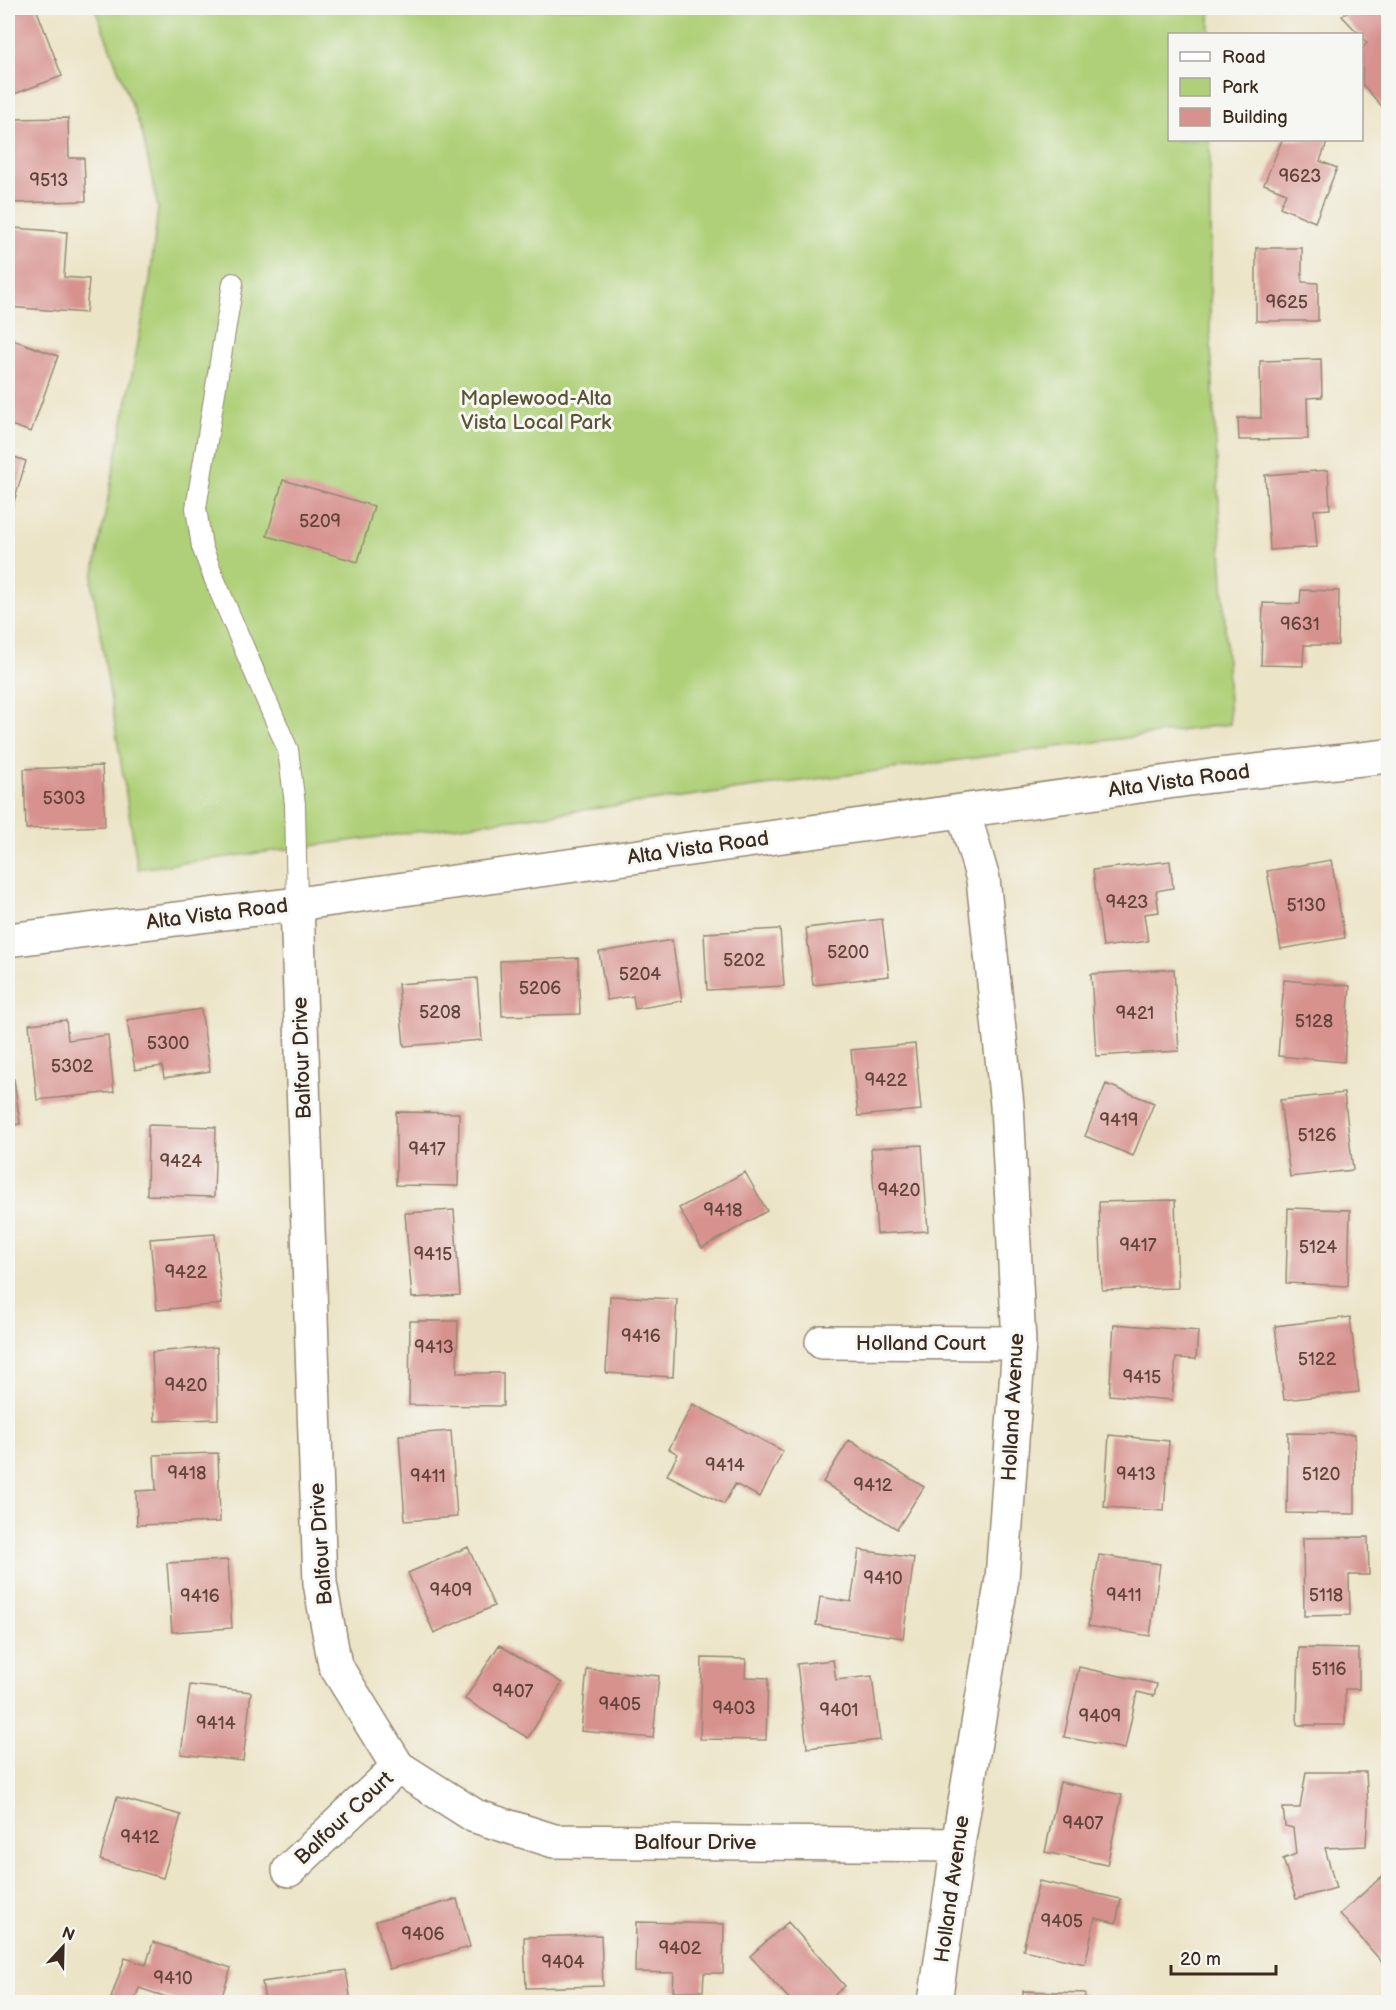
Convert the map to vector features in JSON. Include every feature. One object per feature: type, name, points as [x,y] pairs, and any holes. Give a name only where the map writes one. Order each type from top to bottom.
[{"type":"street","name":"Alta Vista Road","points":[[8,940],[297,904],[1212,776],[1389,756]]},
{"type":"street","name":"Holland Avenue","points":[[935,2002],[957,1845],[1002,1579],[1019,1343],[1007,1105],[996,998],[983,879],[963,811]]},
{"type":"street","name":"Balfour Drive","points":[[297,904],[320,1583],[335,1665],[398,1767],[475,1816],[554,1841],[957,1845]]},
{"type":"street","name":"Holland Court","points":[[822,1342],[1019,1343]]},
{"type":"street","name":"Balfour Court","points":[[289,1870],[398,1767]]},
{"type":"lane","points":[[233,283],[196,508],[202,547],[288,750],[295,804],[297,904]]},
{"type":"green space","name":"Maplewood-Alta Vista Local Park","points":[[95,8],[1210,8],[1210,33],[1168,33],[1168,141],[1210,141],[1210,328],[1230,724],[138,869],[92,582],[150,281],[158,207],[142,132]]},
{"type":"building","points":[[8,8],[36,8],[62,76],[9,96]]},
{"type":"building","points":[[1352,8],[1388,8],[1388,108],[1386,111],[1363,85],[1363,47],[1367,43],[1363,38],[1363,33],[1358,33],[1342,16]]},
{"type":"building","points":[[68,118],[69,158],[84,158],[86,201],[13,203],[10,119]]},
{"type":"building","points":[[1282,141],[1328,141],[1320,161],[1337,168],[1315,222],[1280,207],[1286,193],[1264,184]]},
{"type":"building","points":[[14,228],[67,232],[64,277],[89,279],[86,313],[8,307]]},
{"type":"building","points":[[1256,248],[1302,248],[1302,282],[1318,283],[1318,321],[1256,321]]},
{"type":"building","points":[[8,338],[58,356],[31,432],[8,424]]},
{"type":"building","points":[[1321,359],[1322,397],[1307,398],[1308,439],[1239,440],[1238,418],[1261,418],[1260,361]]},
{"type":"building","points":[[8,455],[26,461],[8,522]]},
{"type":"building","points":[[1328,470],[1330,509],[1314,510],[1317,547],[1270,550],[1265,475]]},
{"type":"building","points":[[283,480],[374,506],[358,562],[267,536]]},
{"type":"building","points":[[1301,590],[1339,591],[1338,645],[1304,645],[1303,666],[1261,665],[1263,603],[1300,604]]},
{"type":"building","points":[[102,766],[105,826],[26,829],[24,769]]},
{"type":"building","points":[[1331,860],[1345,938],[1281,949],[1267,871]]},
{"type":"building","points":[[1170,861],[1173,888],[1156,891],[1159,912],[1144,914],[1148,941],[1103,947],[1093,870]]},
{"type":"building","points":[[882,919],[889,976],[813,985],[806,928]]},
{"type":"building","points":[[780,929],[784,986],[707,990],[704,933]]},
{"type":"building","points":[[672,940],[682,1001],[635,1009],[633,996],[607,1000],[599,952]]},
{"type":"building","points":[[578,958],[580,1014],[502,1016],[500,961]]},
{"type":"building","points":[[1174,969],[1179,1051],[1096,1056],[1091,974]]},
{"type":"building","points":[[477,978],[482,1040],[404,1046],[398,984]]},
{"type":"building","points":[[1284,980],[1350,986],[1344,1062],[1278,1056]]},
{"type":"building","points":[[201,1009],[210,1071],[164,1078],[162,1066],[135,1070],[127,1020]]},
{"type":"building","points":[[66,1020],[68,1040],[108,1035],[114,1092],[37,1100],[29,1024]]},
{"type":"building","points":[[915,1044],[921,1110],[858,1116],[851,1050]]},
{"type":"building","points":[[14,1079],[20,1124],[8,1126],[8,1080]]},
{"type":"building","points":[[1106,1084],[1154,1103],[1133,1156],[1085,1136]]},
{"type":"building","points":[[1344,1093],[1353,1170],[1290,1177],[1280,1100]]},
{"type":"building","points":[[396,1112],[459,1113],[458,1186],[396,1185]]},
{"type":"building","points":[[148,1125],[216,1127],[214,1197],[147,1195]]},
{"type":"building","points":[[922,1145],[928,1231],[877,1234],[871,1148]]},
{"type":"building","points":[[745,1172],[767,1211],[702,1248],[679,1208]]},
{"type":"building","points":[[1175,1200],[1178,1288],[1102,1290],[1099,1202]]},
{"type":"building","points":[[1288,1208],[1350,1210],[1348,1286],[1286,1283]]},
{"type":"building","points":[[454,1210],[460,1295],[412,1298],[405,1213]]},
{"type":"building","points":[[215,1234],[222,1304],[157,1310],[150,1239]]},
{"type":"building","points":[[610,1296],[677,1299],[673,1377],[606,1373]]},
{"type":"building","points":[[1350,1317],[1359,1392],[1284,1400],[1275,1326]]},
{"type":"building","points":[[410,1321],[458,1321],[457,1373],[503,1373],[503,1406],[409,1405]]},
{"type":"building","points":[[1114,1324],[1198,1331],[1196,1359],[1176,1358],[1172,1400],[1109,1395]]},
{"type":"building","points":[[217,1347],[218,1419],[155,1421],[152,1352]]},
{"type":"building","points":[[693,1404],[783,1451],[760,1497],[735,1484],[724,1504],[667,1475],[678,1454],[669,1449]]},
{"type":"building","points":[[451,1431],[457,1517],[405,1521],[399,1435]]},
{"type":"building","points":[[1288,1433],[1355,1434],[1355,1514],[1287,1513]]},
{"type":"building","points":[[1109,1435],[1169,1441],[1164,1511],[1104,1507]]},
{"type":"building","points":[[849,1440],[924,1487],[897,1529],[823,1482]]},
{"type":"building","points":[[218,1453],[220,1522],[137,1525],[136,1491],[156,1490],[154,1455]]},
{"type":"building","points":[[1368,1537],[1369,1575],[1349,1575],[1350,1615],[1304,1616],[1303,1538]]},
{"type":"building","points":[[468,1547],[494,1606],[434,1633],[408,1573]]},
{"type":"building","points":[[859,1550],[914,1558],[903,1638],[816,1625],[820,1597],[851,1602]]},
{"type":"building","points":[[1099,1555],[1160,1564],[1150,1636],[1088,1626]]},
{"type":"building","points":[[228,1560],[232,1628],[172,1632],[167,1563]]},
{"type":"building","points":[[499,1645],[562,1683],[528,1738],[465,1699]]},
{"type":"building","points":[[1299,1648],[1359,1649],[1359,1689],[1345,1689],[1345,1725],[1297,1725]]},
{"type":"building","points":[[702,1658],[746,1659],[745,1677],[768,1678],[766,1740],[700,1739]]},
{"type":"building","points":[[833,1660],[836,1680],[872,1676],[880,1740],[807,1748],[797,1664]]},
{"type":"building","points":[[1079,1667],[1157,1684],[1154,1696],[1137,1692],[1125,1749],[1064,1737]]},
{"type":"building","points":[[587,1669],[659,1676],[653,1738],[581,1731]]},
{"type":"building","points":[[190,1685],[251,1692],[243,1761],[181,1754]]},
{"type":"building","points":[[1306,1772],[1366,1772],[1368,1809],[1366,1846],[1325,1848],[1336,1888],[1296,1899],[1283,1859],[1296,1854],[1293,1828],[1285,1826],[1283,1808],[1300,1808]]},
{"type":"building","points":[[1060,1782],[1122,1795],[1107,1865],[1045,1852]]},
{"type":"building","points":[[117,1797],[181,1815],[163,1878],[100,1860]]},
{"type":"building","points":[[1388,1871],[1388,1969],[1340,1914]]},
{"type":"building","points":[[1039,1881],[1121,1899],[1116,1923],[1095,1918],[1085,1964],[1023,1950]]},
{"type":"building","points":[[457,1899],[470,1947],[389,1969],[376,1921]]},
{"type":"building","points":[[636,1922],[724,1924],[723,1973],[704,1973],[703,1991],[673,1991],[674,1973],[635,1972]]},
{"type":"building","points":[[788,1922],[845,1986],[826,2002],[792,2002],[750,1956]]},
{"type":"building","points":[[601,1935],[603,1986],[526,1988],[524,1937]]},
{"type":"building","points":[[153,1942],[231,1968],[220,2002],[181,2002],[139,1988],[134,2002],[111,1998],[125,1958],[146,1965]]},
{"type":"building","points":[[346,1970],[351,2002],[265,2002],[262,1982]]},
{"type":"building","points":[[1023,1991],[1085,1993],[1084,2002],[1023,2002]]}]
